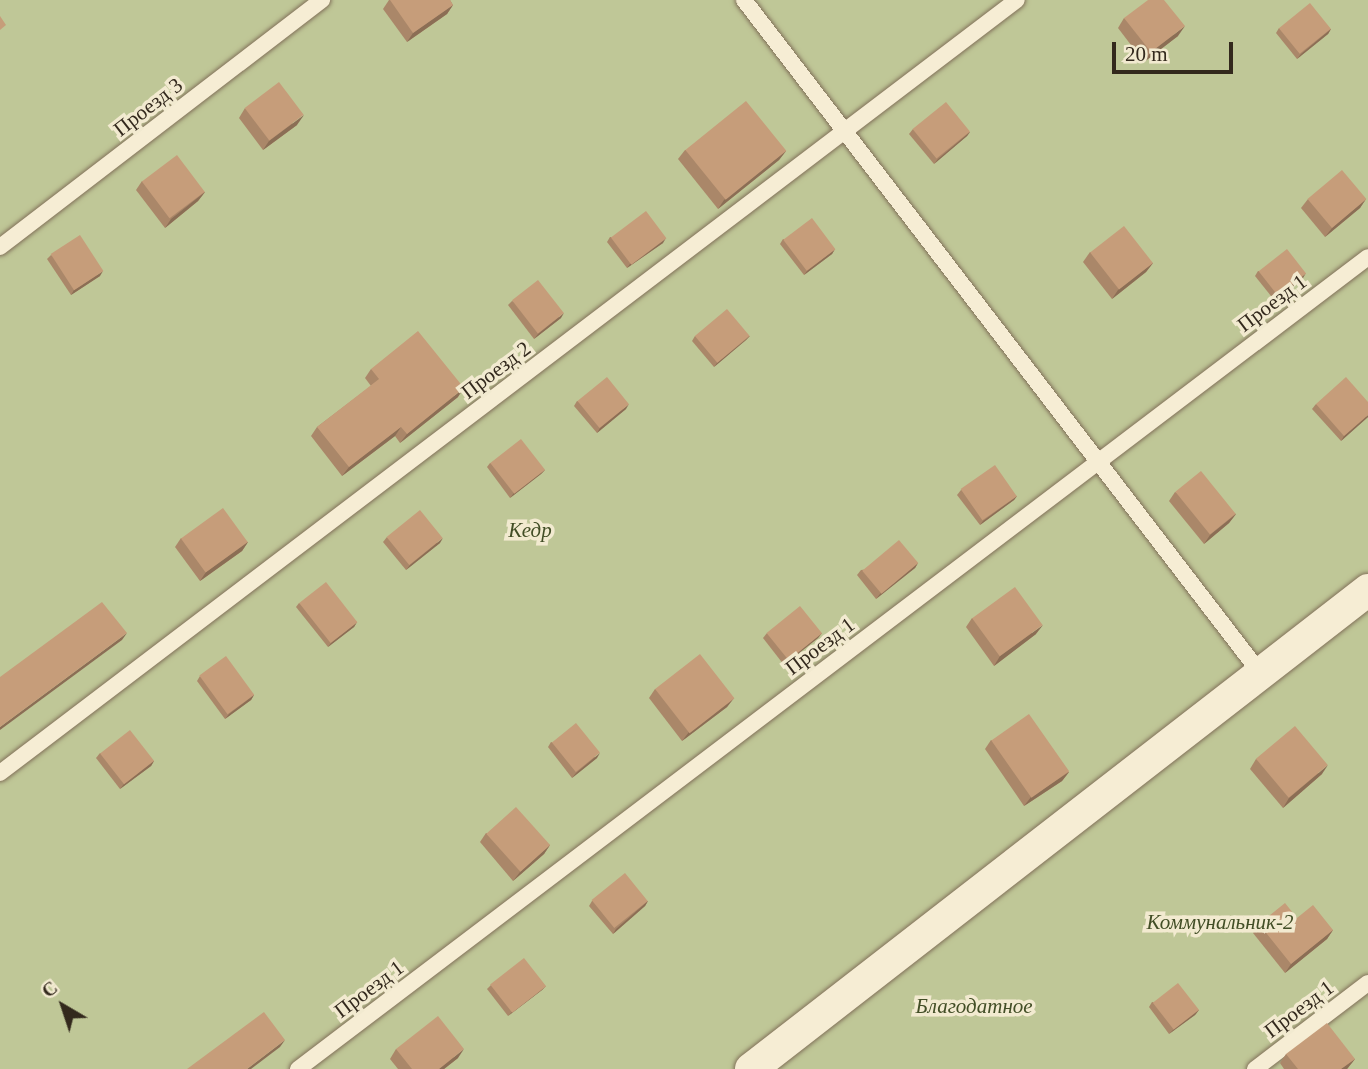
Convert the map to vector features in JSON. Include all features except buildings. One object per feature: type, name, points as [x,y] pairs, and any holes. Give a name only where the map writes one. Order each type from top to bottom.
[{"type":"street","points":[[751,1069],[1368,590]]},
{"type":"lane","name":"Проезд 3","points":[[0,247],[322,0]]},
{"type":"lane","points":[[744,0],[1261,674]]},
{"type":"lane","name":"Проезд 2","points":[[0,773],[1017,0]]},
{"type":"lane","name":"Проезд 1","points":[[298,1069],[1368,257]]},
{"type":"lane","name":"Проезд 1","points":[[1255,1069],[1368,983]]},
{"type":"green space","name":"Кедр","points":[[0,0],[1368,0],[1368,1069],[0,1069]]},
{"type":"park label","name":"Коммунальник-2","points":[[1220,922]]},
{"type":"park label","name":"Благодатное","points":[[974,1006]]}]
